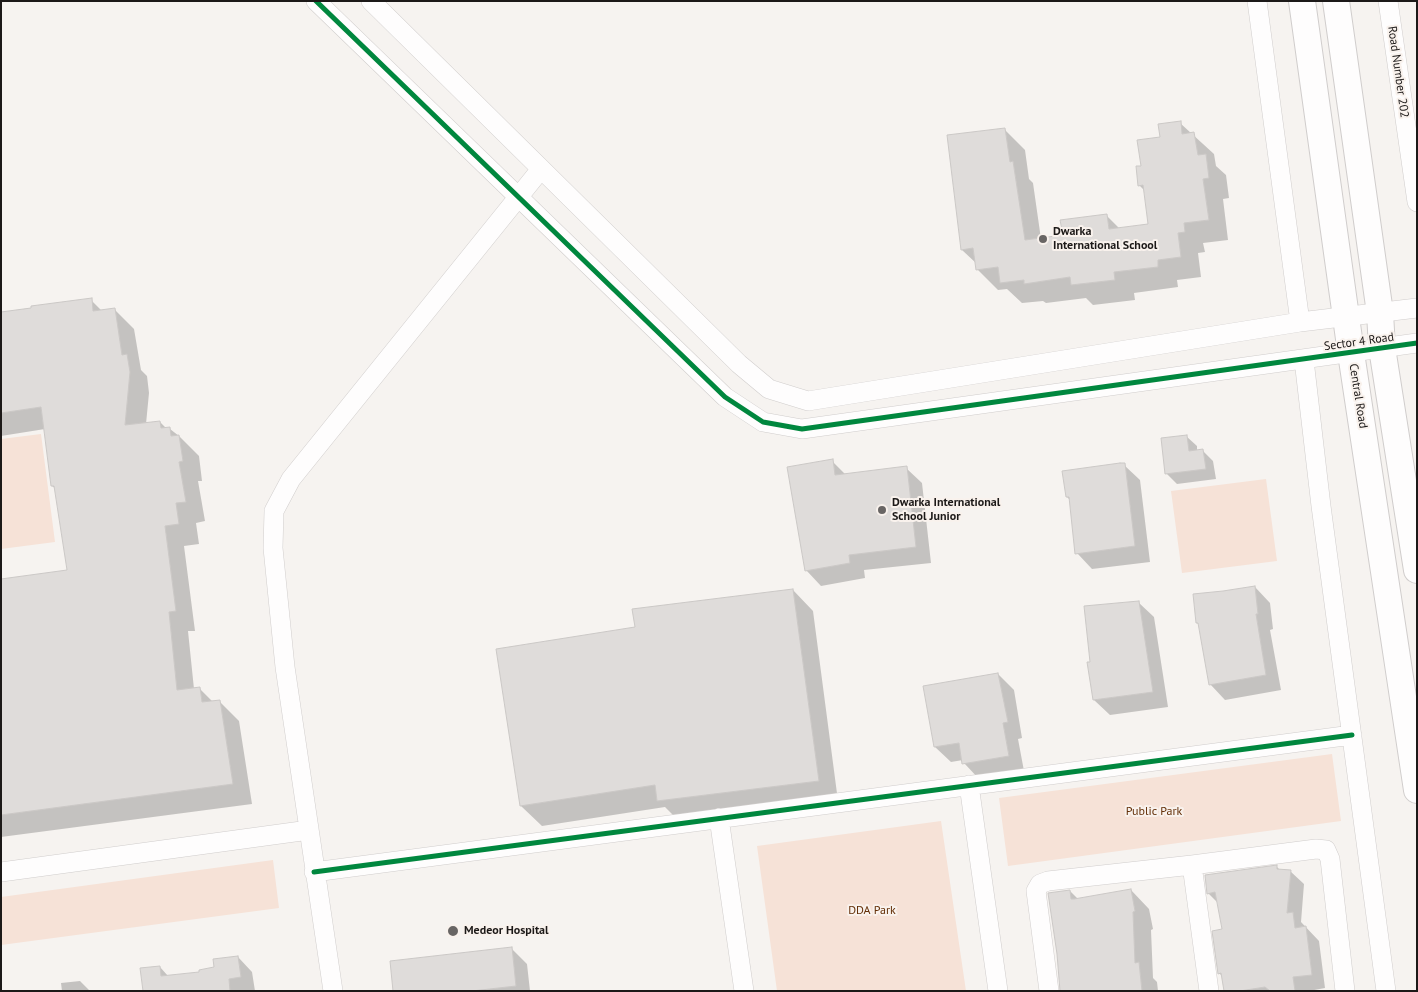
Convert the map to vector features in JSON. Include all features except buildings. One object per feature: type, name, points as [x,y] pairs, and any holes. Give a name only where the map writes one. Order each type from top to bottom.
[{"type":"main road","name":"Central Road","points":[[1302,1],[1351,353],[1417,790]]},
{"type":"main road","points":[[1336,1],[1380,312],[1382,348],[1417,570]]},
{"type":"street","name":"Sector 4 Road","points":[[316,1],[725,397],[763,422],[802,429],[1417,343]]},
{"type":"street","points":[[371,1],[739,364],[768,389],[808,400],[1300,322],[1417,308]]},
{"type":"street","points":[[1257,1],[1300,322]]},
{"type":"street","name":"Road Number 202","points":[[1388,1],[1417,202]]},
{"type":"street","points":[[333,991],[285,667],[273,548],[274,511],[291,479],[541,169]]},
{"type":"street","points":[[1304,360],[1320,496],[1386,991]]},
{"type":"street","points":[[314,872],[1352,735]]},
{"type":"street","points":[[969,785],[998,991]]},
{"type":"street","points":[[719,818],[744,991]]},
{"type":"street","points":[[1,872],[309,830]]},
{"type":"street","points":[[1049,991],[1036,891],[1040,884],[1048,881],[1316,849],[1326,850],[1330,859],[1345,991]]},
{"type":"street","points":[[1192,865],[1209,991]]},
{"type":"green space","points":[[41,434],[55,542],[1,549],[1,439]]},
{"type":"green space","points":[[1266,479],[1277,561],[1182,573],[1171,491]]},
{"type":"green space","name":"Public Park","points":[[1332,754],[1341,821],[1008,866],[999,798]]},
{"type":"green space","name":"DDA Park","points":[[941,821],[966,991],[777,991],[757,846]]},
{"type":"green space","points":[[273,860],[279,908],[1,945],[1,897]]},
{"type":"cycle path","points":[[316,1],[725,397],[763,422],[802,429],[1417,343]]},
{"type":"cycle path","points":[[314,872],[1352,735]]},
{"type":"place","name":"Dwarka International School","points":[[1043,239]]},
{"type":"place","name":"Dwarka International School Junior","points":[[882,510]]},
{"type":"place","name":"Medeor Hospital","points":[[453,931]]}]
